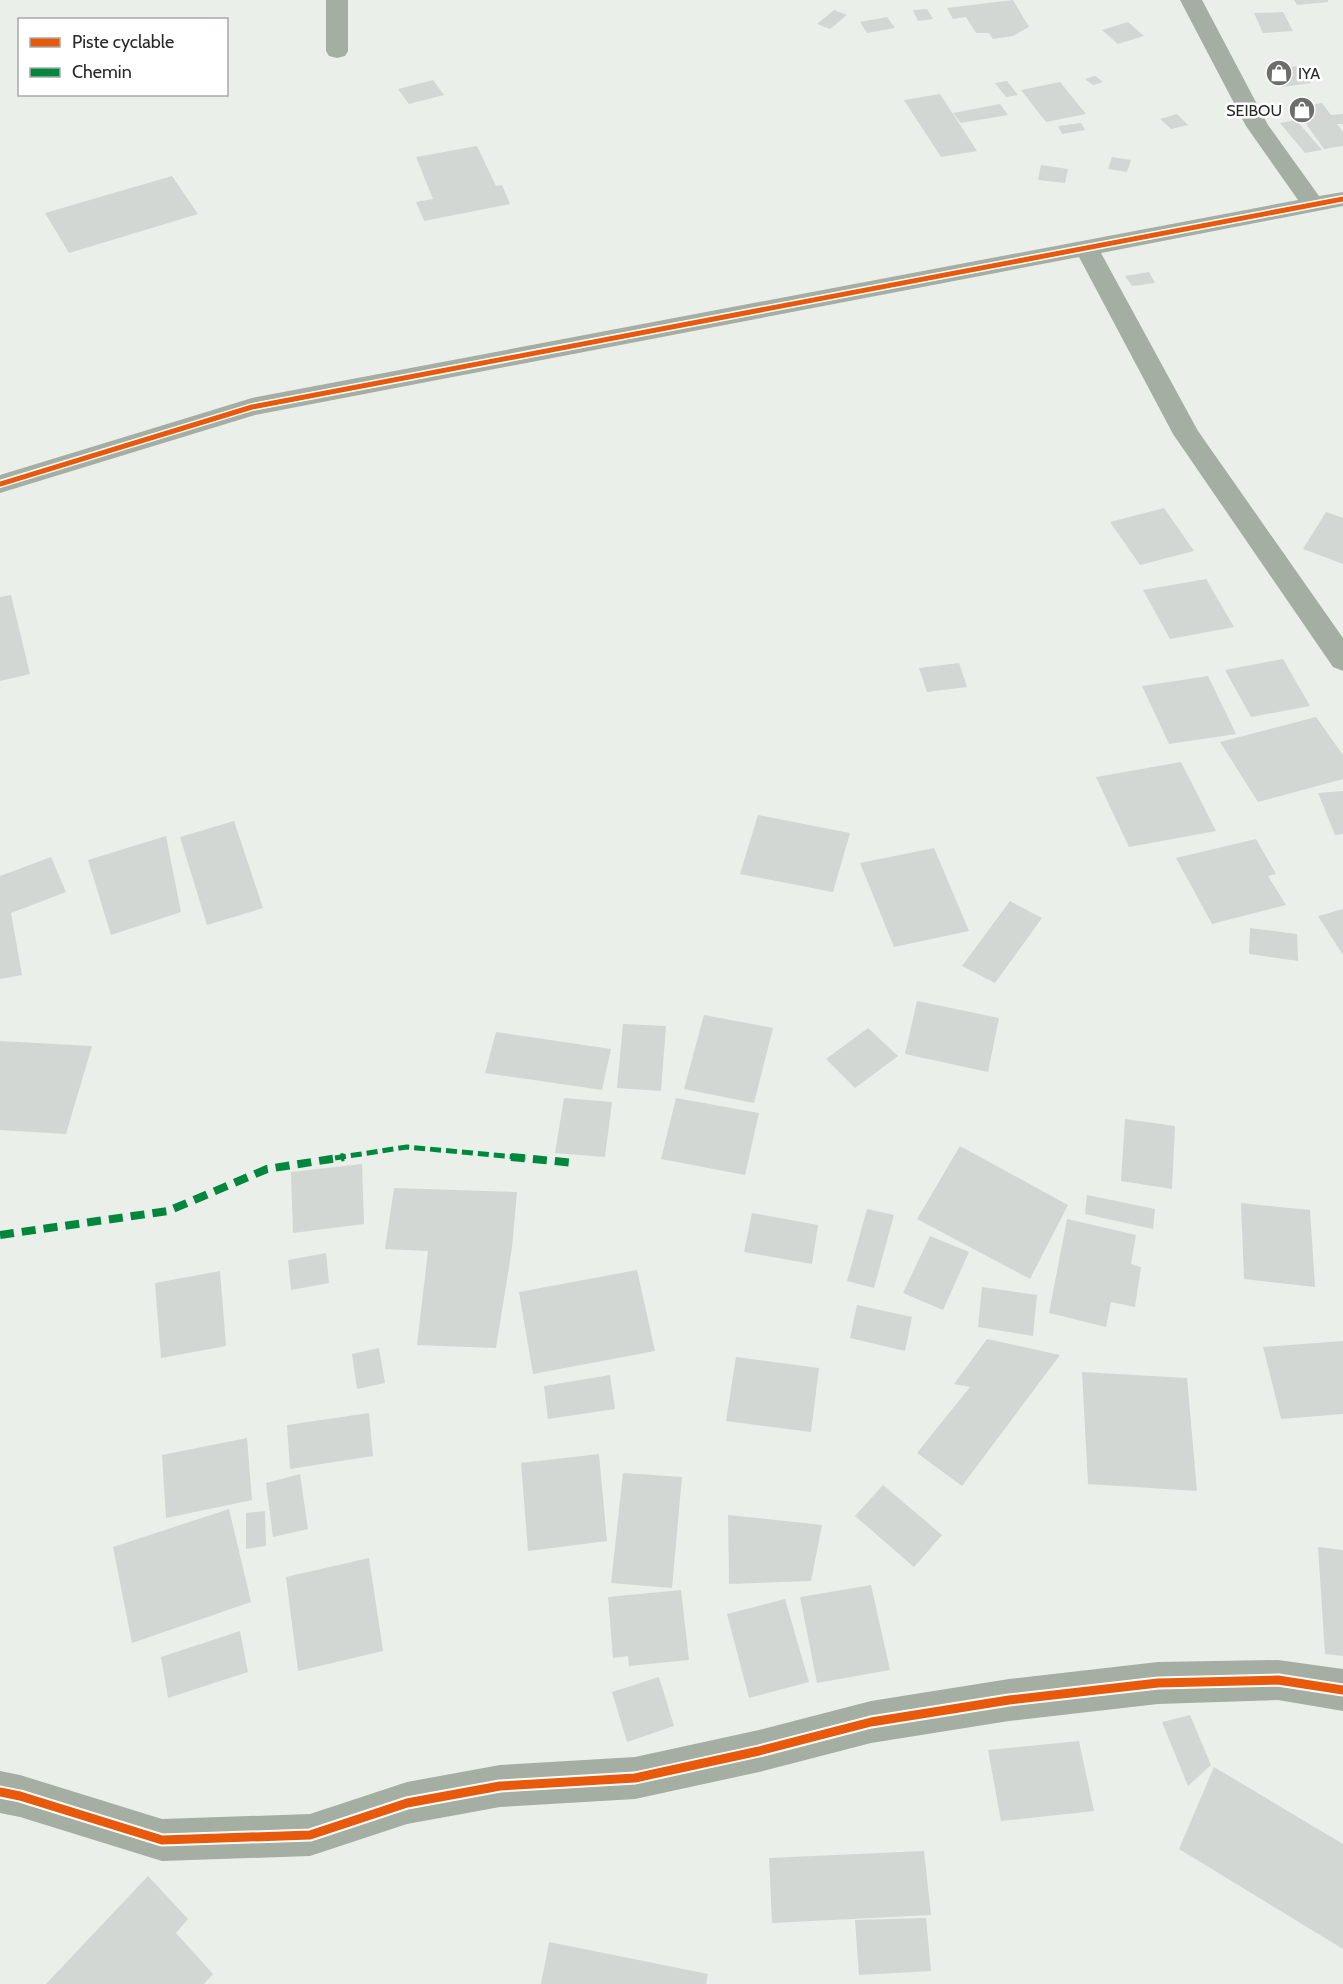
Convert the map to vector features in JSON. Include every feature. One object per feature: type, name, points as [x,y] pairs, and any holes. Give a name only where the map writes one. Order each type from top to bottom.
[{"type":"street","points":[[337,0],[337,51]]},
{"type":"street","points":[[1191,0],[1257,126],[1312,204]]},
{"type":"street","points":[[0,484],[252,407],[1343,199]]},
{"type":"street","points":[[1086,248],[1186,434],[1343,660]]},
{"type":"street","points":[[0,1792],[20,1796],[162,1840],[310,1836],[407,1803],[500,1786],[635,1778],[871,1722],[1009,1700],[1158,1683],[1278,1680],[1343,1690]]},
{"type":"building","points":[[1013,0],[1029,27],[1013,36],[993,39],[989,33],[976,33],[966,17],[953,19],[947,8]]},
{"type":"building","points":[[1294,0],[1328,0],[1328,2],[1297,5]]},
{"type":"building","points":[[927,9],[933,19],[918,21],[913,10]]},
{"type":"building","points":[[834,10],[847,15],[830,29],[817,24]]},
{"type":"building","points":[[1283,12],[1293,31],[1263,33],[1254,13]]},
{"type":"building","points":[[887,17],[895,28],[867,33],[860,22]]},
{"type":"building","points":[[1128,22],[1144,36],[1118,44],[1102,30]]},
{"type":"building","points":[[1298,66],[1311,83],[1282,87],[1269,69]]},
{"type":"building","points":[[1095,76],[1103,82],[1093,85],[1085,79]]},
{"type":"building","points":[[433,80],[444,95],[409,104],[398,89]]},
{"type":"building","points":[[1007,81],[1018,95],[1006,97],[995,83]]},
{"type":"building","points":[[1060,82],[1086,114],[1046,122],[1021,90]]},
{"type":"building","points":[[940,94],[977,151],[941,157],[904,100]]},
{"type":"building","points":[[1322,103],[1331,115],[1343,114],[1343,124],[1337,124],[1343,132],[1343,146],[1324,149],[1294,107]]},
{"type":"building","points":[[1000,104],[1008,115],[961,123],[953,113]]},
{"type":"building","points":[[1177,114],[1188,125],[1171,129],[1160,119]]},
{"type":"building","points":[[1296,120],[1322,150],[1305,153],[1280,123]]},
{"type":"building","points":[[1081,123],[1085,130],[1062,134],[1058,126]]},
{"type":"building","points":[[477,146],[496,186],[502,185],[510,204],[424,221],[416,202],[433,199],[416,157]]},
{"type":"building","points":[[1112,157],[1131,160],[1127,172],[1108,169]]},
{"type":"building","points":[[1041,165],[1068,169],[1065,183],[1038,180]]},
{"type":"building","points":[[172,176],[198,214],[69,253],[45,213]]},
{"type":"building","points":[[1149,272],[1155,283],[1132,286],[1125,276]]},
{"type":"building","points":[[1164,508],[1194,551],[1140,565],[1110,522]]},
{"type":"building","points":[[1326,512],[1343,518],[1343,564],[1303,549]]},
{"type":"building","points":[[1206,579],[1234,627],[1170,639],[1143,590]]},
{"type":"building","points":[[11,595],[30,674],[0,681],[0,597]]},
{"type":"building","points":[[1283,659],[1310,706],[1251,717],[1225,670]]},
{"type":"building","points":[[959,663],[967,687],[927,692],[919,668]]},
{"type":"building","points":[[1208,676],[1236,734],[1169,744],[1142,686]]},
{"type":"building","points":[[1316,717],[1343,755],[1343,779],[1258,802],[1220,742]]},
{"type":"building","points":[[1181,762],[1216,831],[1129,847],[1096,777]]},
{"type":"building","points":[[1343,791],[1343,834],[1335,835],[1318,793]]},
{"type":"building","points":[[758,815],[850,833],[833,892],[740,874]]},
{"type":"building","points":[[234,821],[263,908],[207,925],[180,837]]},
{"type":"building","points":[[166,836],[181,912],[111,935],[88,860]]},
{"type":"building","points":[[1256,839],[1276,874],[1268,876],[1286,905],[1212,924],[1176,858]]},
{"type":"building","points":[[934,848],[969,931],[894,947],[860,863]]},
{"type":"building","points":[[51,857],[66,892],[11,913],[22,975],[0,979],[0,876]]},
{"type":"building","points":[[1010,901],[1042,918],[995,983],[962,966]]},
{"type":"building","points":[[1343,909],[1343,955],[1318,916]]},
{"type":"building","points":[[1250,928],[1297,934],[1298,961],[1249,954]]},
{"type":"building","points":[[917,1001],[999,1018],[988,1072],[905,1054]]},
{"type":"building","points":[[704,1015],[773,1028],[754,1103],[684,1089]]},
{"type":"building","points":[[623,1024],[666,1026],[661,1091],[617,1088]]},
{"type":"building","points":[[868,1028],[898,1056],[855,1088],[826,1059]]},
{"type":"building","points":[[496,1032],[611,1049],[602,1090],[485,1073]]},
{"type":"building","points":[[0,1041],[92,1046],[66,1134],[0,1130]]},
{"type":"building","points":[[564,1098],[612,1102],[605,1157],[555,1153]]},
{"type":"building","points":[[676,1098],[759,1113],[745,1175],[661,1159]]},
{"type":"building","points":[[1125,1119],[1175,1126],[1172,1189],[1121,1181]]},
{"type":"building","points":[[960,1146],[1068,1205],[1030,1279],[917,1219]]},
{"type":"building","points":[[362,1164],[364,1224],[293,1233],[291,1172]]},
{"type":"building","points":[[394,1188],[517,1192],[512,1248],[496,1348],[417,1345],[428,1251],[385,1249]]},
{"type":"building","points":[[1087,1195],[1155,1209],[1153,1229],[1085,1214]]},
{"type":"building","points":[[1241,1203],[1310,1210],[1315,1287],[1244,1279]]},
{"type":"building","points":[[867,1209],[894,1215],[874,1288],[847,1281]]},
{"type":"building","points":[[752,1213],[818,1225],[812,1264],[744,1252]]},
{"type":"building","points":[[1067,1219],[1136,1235],[1131,1264],[1141,1267],[1135,1307],[1111,1302],[1106,1327],[1049,1313]]},
{"type":"building","points":[[930,1236],[969,1252],[943,1310],[903,1293]]},
{"type":"building","points":[[326,1253],[329,1283],[291,1290],[288,1260]]},
{"type":"building","points":[[637,1270],[655,1351],[533,1374],[519,1292]]},
{"type":"building","points":[[220,1271],[226,1346],[161,1358],[155,1283]]},
{"type":"building","points":[[982,1287],[1037,1295],[1033,1336],[978,1327]]},
{"type":"building","points":[[857,1305],[912,1317],[905,1351],[850,1338]]},
{"type":"building","points":[[987,1339],[1060,1355],[962,1486],[917,1453],[970,1387],[954,1384]]},
{"type":"building","points":[[1343,1341],[1343,1414],[1281,1419],[1263,1347]]},
{"type":"building","points":[[379,1348],[385,1383],[357,1389],[352,1354]]},
{"type":"building","points":[[736,1357],[819,1368],[811,1432],[726,1421]]},
{"type":"building","points":[[1082,1372],[1187,1378],[1197,1491],[1088,1484]]},
{"type":"building","points":[[610,1375],[615,1409],[548,1419],[544,1386]]},
{"type":"building","points":[[369,1413],[373,1456],[290,1469],[287,1425]]},
{"type":"building","points":[[247,1438],[252,1500],[166,1518],[162,1455]]},
{"type":"building","points":[[599,1454],[607,1541],[528,1551],[521,1463]]},
{"type":"building","points":[[623,1473],[682,1477],[672,1588],[611,1583]]},
{"type":"building","points":[[300,1474],[308,1529],[273,1537],[266,1483]]},
{"type":"building","points":[[883,1485],[942,1535],[914,1567],[855,1516]]},
{"type":"building","points":[[229,1509],[251,1602],[132,1643],[113,1547]]},
{"type":"building","points":[[265,1511],[266,1546],[246,1549],[246,1513]]},
{"type":"building","points":[[728,1515],[822,1525],[811,1581],[729,1584]]},
{"type":"building","points":[[1318,1547],[1343,1550],[1343,1656],[1325,1654]]},
{"type":"building","points":[[369,1558],[383,1651],[298,1671],[286,1577]]},
{"type":"building","points":[[871,1585],[890,1670],[817,1683],[800,1597]]},
{"type":"building","points":[[681,1590],[689,1660],[629,1666],[628,1656],[613,1658],[608,1597]]},
{"type":"building","points":[[785,1599],[809,1682],[749,1698],[727,1614]]},
{"type":"building","points":[[240,1631],[248,1672],[168,1698],[161,1657]]},
{"type":"building","points":[[659,1677],[674,1726],[627,1742],[612,1692]]},
{"type":"building","points":[[1190,1715],[1211,1765],[1188,1786],[1162,1722]]},
{"type":"building","points":[[1079,1741],[1094,1811],[1001,1821],[988,1750]]},
{"type":"building","points":[[1214,1767],[1343,1844],[1343,1949],[1179,1849]]},
{"type":"building","points":[[924,1851],[931,1915],[772,1923],[769,1858]]},
{"type":"building","points":[[148,1876],[188,1919],[176,1933],[213,1974],[204,1984],[46,1984]]},
{"type":"building","points":[[926,1918],[931,1971],[859,1975],[855,1920]]},
{"type":"building","points":[[549,1942],[708,1974],[706,1984],[541,1984]]},
{"type":"marked path","points":[[0,1235],[168,1211],[267,1169],[407,1147],[575,1163]]},
{"type":"cycle path","points":[[0,484],[252,407],[1343,199]]},
{"type":"cycle path","points":[[0,1792],[20,1796],[162,1840],[310,1835],[407,1803],[500,1786],[635,1778],[759,1751],[871,1722],[1009,1700],[1158,1683],[1278,1680],[1343,1690]]},
{"type":"place","name":"IYA","points":[[1279,73]]},
{"type":"place","name":"SEIBOU","points":[[1302,110]]}]
